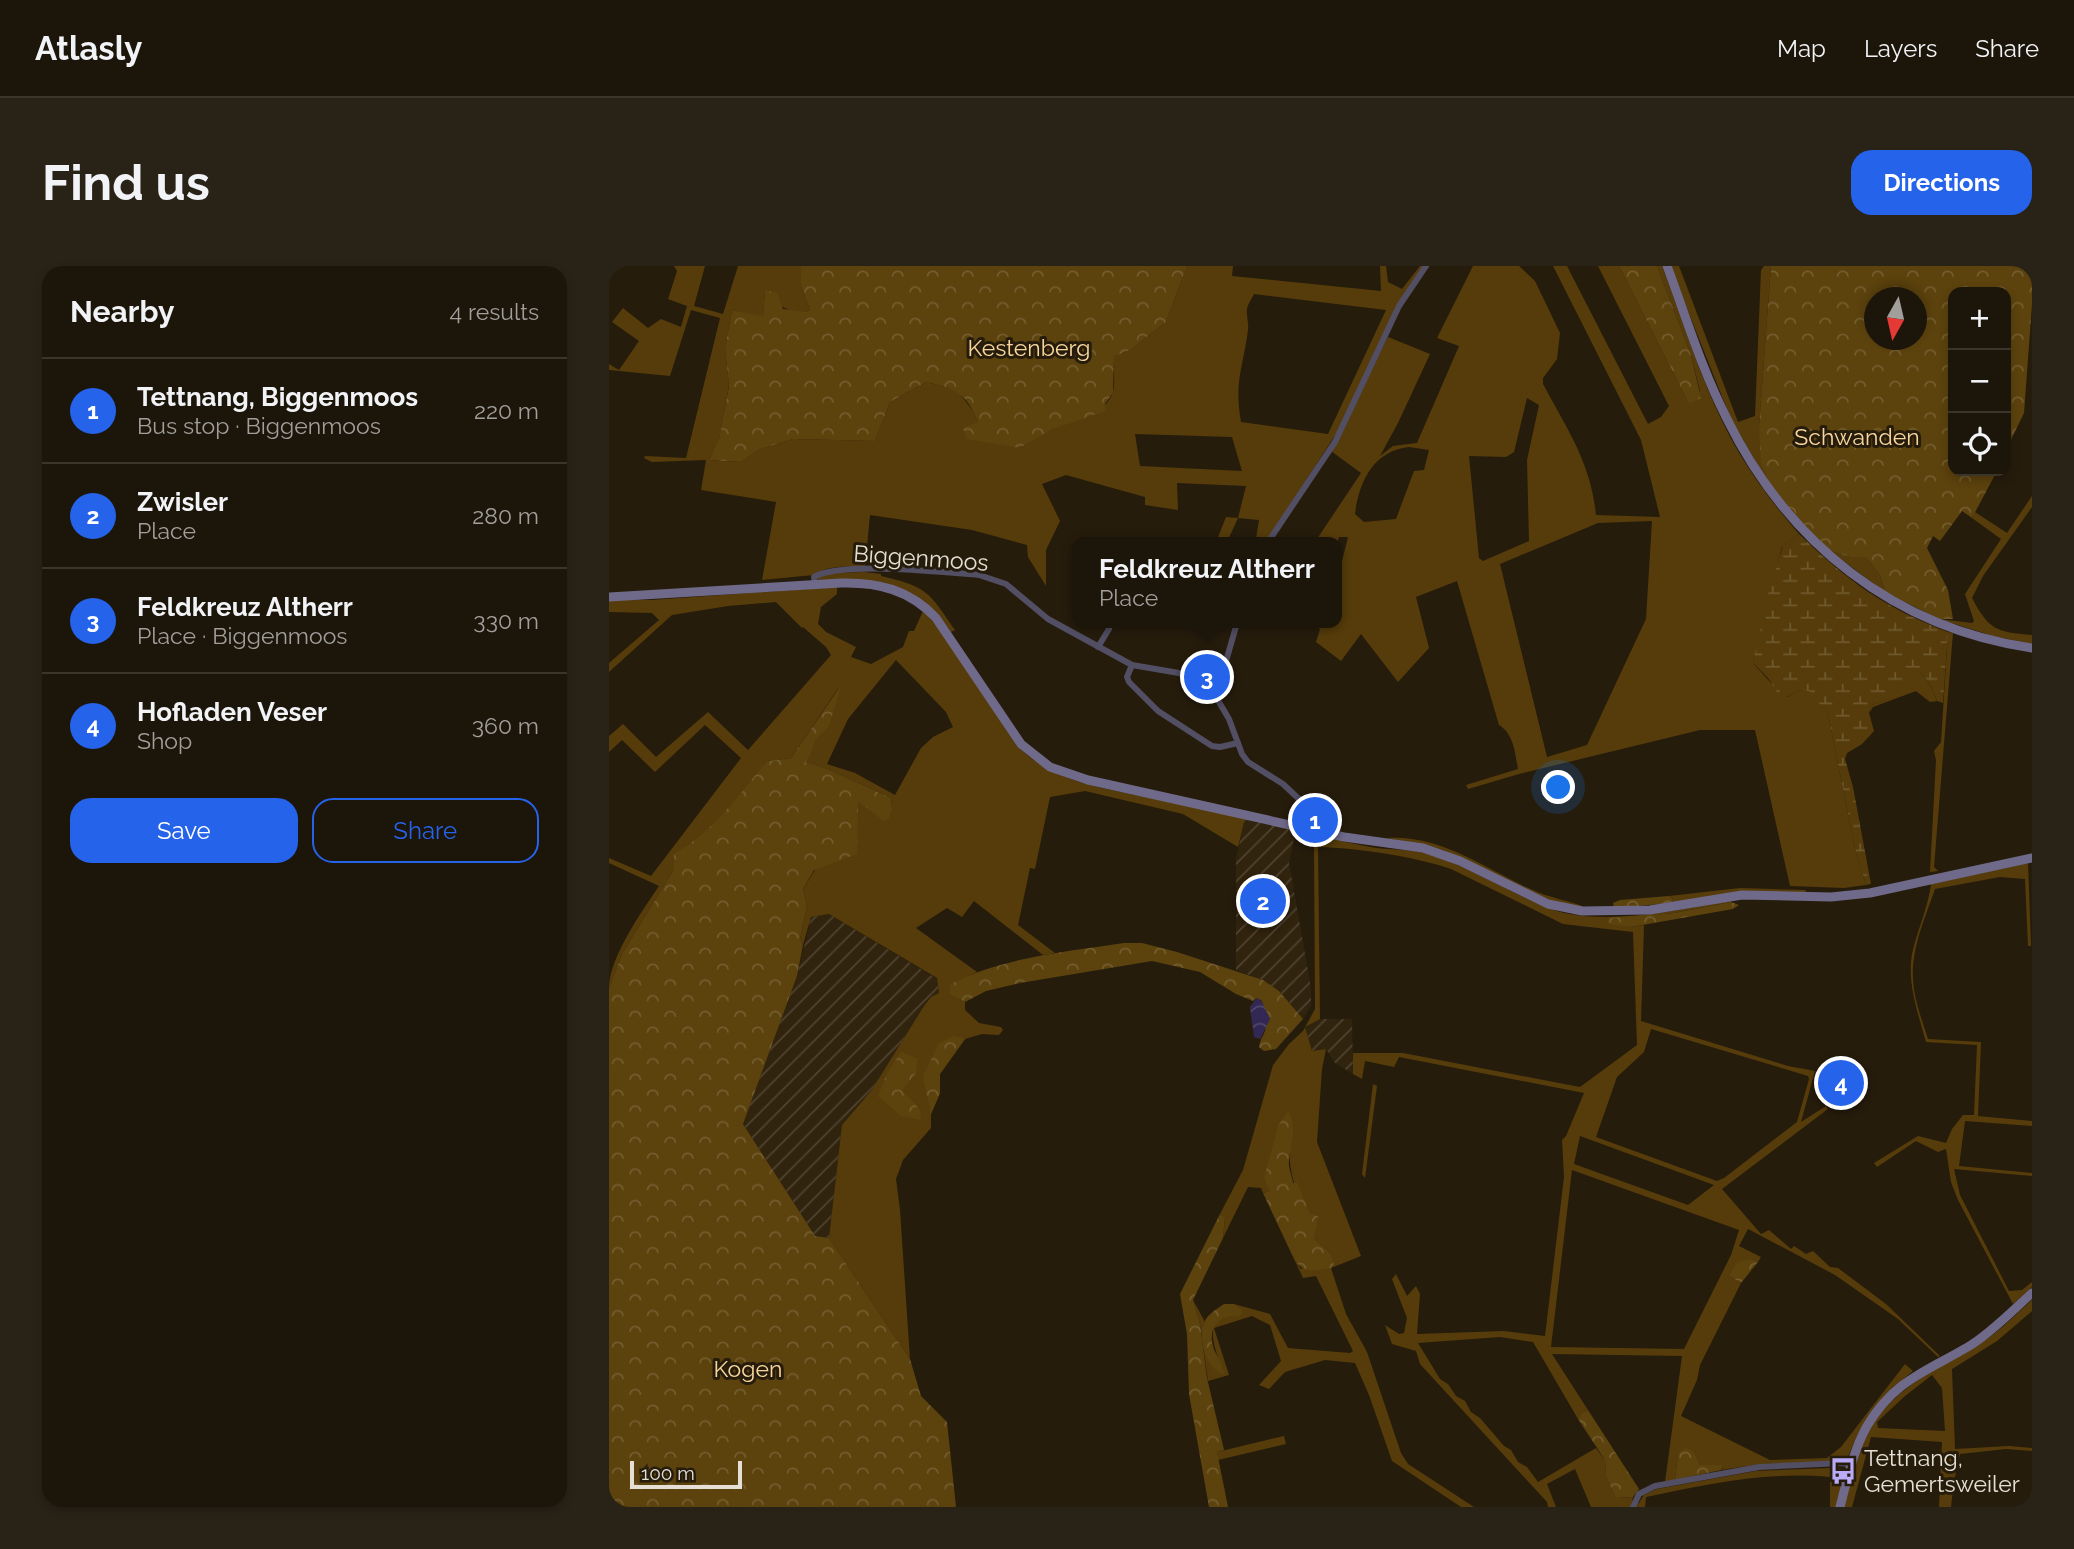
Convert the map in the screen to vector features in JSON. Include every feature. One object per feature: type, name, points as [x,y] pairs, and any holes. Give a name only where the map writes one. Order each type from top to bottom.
[{"type":"main road","points":[[1667,266],[1725,417],[1751,464],[1794,522],[1853,575],[1904,607],[1980,637],[2032,648]]},
{"type":"main road","points":[[609,597],[856,582],[878,585],[902,593],[921,604],[936,618],[1014,736],[1028,751],[1050,767],[1088,780],[1333,835],[1436,851],[1549,904],[1570,910],[1595,912],[1667,908],[1742,895],[1831,897],[1870,893],[2032,858]]},
{"type":"main road","points":[[1840,1507],[1851,1465],[1866,1428],[1892,1394],[1927,1368],[1971,1345],[2032,1293]]},
{"type":"street","points":[[1271,537],[1335,442],[1399,306],[1426,266]]},
{"type":"street","name":"Biggenmoos","points":[[815,584],[814,577],[821,573],[851,568],[988,577],[1006,584],[1048,620],[1132,665],[1186,675],[1212,687]]},
{"type":"street","points":[[1098,647],[1109,628]]},
{"type":"street","points":[[1235,628],[1222,675],[1212,687],[1238,743],[1248,762],[1280,781],[1332,830],[1333,835]]},
{"type":"street","points":[[1132,665],[1127,677],[1129,681],[1158,711],[1212,746],[1238,743]]},
{"type":"street","points":[[1291,825],[1294,815],[1306,804]]},
{"type":"street","points":[[1633,1507],[1637,1497],[1649,1488],[1731,1471],[1759,1467],[1843,1463],[1851,1465]]},
{"type":"shaded area","points":[[1245,818],[1296,828],[1289,863],[1311,988],[1311,1006],[1303,1019],[1279,991],[1263,980],[1236,970],[1236,859]]},
{"type":"shaded area","points":[[829,914],[937,979],[939,993],[931,997],[924,1006],[871,1091],[842,1125],[829,1238],[815,1236],[743,1124],[797,976],[811,917]]},
{"type":"shaded area","points":[[1320,1019],[1352,1019],[1353,1074],[1335,1063],[1326,1049],[1312,1051],[1305,1027]]},
{"type":"green space","points":[[674,266],[705,266],[694,306],[723,314],[738,266],[801,266],[801,286],[810,310],[797,313],[791,311],[765,291],[763,317],[732,310],[725,348],[729,385],[719,440],[709,460],[741,462],[760,449],[793,439],[875,441],[890,402],[926,382],[957,390],[978,422],[1020,448],[1061,425],[1094,413],[1107,403],[1113,391],[1114,357],[1130,350],[1166,322],[1187,266],[1233,266],[1232,276],[1381,291],[1380,266],[1386,266],[1388,282],[1402,289],[1420,266],[1424,266],[1402,298],[1341,426],[1269,537],[1256,537],[1259,520],[1238,518],[1246,486],[1177,483],[1178,510],[1145,505],[1145,497],[1066,475],[1042,484],[1060,521],[1046,550],[1046,586],[1028,557],[1027,545],[972,530],[870,515],[865,567],[838,567],[825,569],[814,575],[762,580],[776,502],[701,490],[706,460],[652,462],[644,458],[686,458],[720,318],[691,310],[670,376],[609,370],[609,364],[619,370],[639,341],[612,322],[623,308],[648,328],[661,319],[681,327],[687,306],[668,299],[677,271]],"holes":[[[1254,294],[1386,310],[1328,434],[1241,422],[1239,385],[1248,330],[1247,309]],[[1135,434],[1232,437],[1242,471],[1140,466]]]},
{"type":"green space","name":"Kestenberg","points":[[801,266],[1187,266],[1166,322],[1130,350],[1114,357],[1113,393],[1105,404],[1105,411],[1053,429],[1020,448],[967,439],[963,428],[978,422],[969,404],[958,393],[926,382],[890,402],[875,441],[793,439],[760,449],[741,462],[709,460],[719,439],[729,386],[725,348],[732,310],[763,316],[765,290],[777,293],[783,309],[805,312],[810,310],[801,286]]},
{"type":"green space","points":[[1473,266],[1519,266],[1535,281],[1560,333],[1557,359],[1543,378],[1543,384],[1583,463],[1596,515],[1660,517],[1641,440],[1553,266],[1567,266],[1648,424],[1661,417],[1669,406],[1598,266],[1619,266],[1687,400],[1700,391],[1691,355],[1657,266],[1662,266],[1717,411],[1761,487],[1799,534],[1782,547],[1753,663],[1788,697],[1798,690],[1810,691],[1828,714],[1856,853],[1866,885],[1844,888],[1790,886],[1755,730],[1700,730],[1468,789],[1466,785],[1518,769],[1511,739],[1499,725],[1457,581],[1416,597],[1429,648],[1398,682],[1361,634],[1341,661],[1316,642],[1320,629],[1318,628],[1342,628],[1342,561],[1348,537],[1318,537],[1361,473],[1331,451],[1388,337],[1430,354],[1380,456],[1393,446],[1417,443],[1459,346],[1437,338]],"holes":[[[1527,398],[1539,405],[1527,460],[1529,541],[1483,561],[1479,558],[1469,456],[1506,457],[1514,452]],[[1409,447],[1429,450],[1424,470],[1414,471],[1396,519],[1364,522],[1355,514],[1364,480],[1377,462],[1386,455]],[[1652,521],[1646,619],[1587,745],[1547,757],[1500,564],[1598,523]]]},
{"type":"green space","points":[[1619,266],[1657,266],[1691,355],[1701,398],[1690,403],[1687,400]]},
{"type":"green space","points":[[1670,266],[1679,266],[1738,422],[1755,416],[1761,270],[1764,266],[1771,266],[1759,426],[1772,488],[1733,424]]},
{"type":"green space","name":"Schwanden","points":[[1771,266],[2032,266],[2024,413],[2011,440],[2011,287],[1948,287],[1948,476],[1994,476],[1972,518],[1962,511],[1940,541],[1933,536],[1927,548],[1948,590],[1953,619],[1939,619],[1885,592],[1880,575],[1866,557],[1850,557],[1830,551],[1772,488],[1761,464],[1759,426]]},
{"type":"green space","points":[[2032,496],[2032,507],[1983,576],[1972,598],[1989,623],[2002,630],[2032,635],[2032,644],[1993,636],[1939,619],[1972,623],[1974,621],[1965,594],[2001,539],[1972,518],[1975,512],[2007,533]]},
{"type":"green space","points":[[1226,517],[1238,518],[1229,537],[1218,537]]},
{"type":"green space","points":[[1799,534],[1868,592],[1925,623],[1948,632],[1943,703],[1937,701],[1928,682],[1913,667],[1910,682],[1885,700],[1871,705],[1869,713],[1874,731],[1862,744],[1847,753],[1845,759],[1853,787],[1871,884],[1866,885],[1856,853],[1828,714],[1809,691],[1798,690],[1786,697],[1780,696],[1753,663],[1767,598],[1783,546]]},
{"type":"green space","points":[[1830,551],[1850,557],[1866,557],[1880,575],[1885,592]]},
{"type":"green space","points":[[830,573],[881,574],[926,593],[955,630],[951,632],[939,615],[909,593],[818,580],[818,577]]},
{"type":"green space","points":[[837,587],[837,594],[821,607],[818,624],[826,632],[856,647],[851,657],[871,664],[903,647],[909,631],[914,631],[923,611],[940,629],[1017,746],[1045,767],[1093,786],[1245,818],[1238,847],[1183,814],[1085,791],[1050,797],[1035,869],[1030,868],[1018,925],[1055,953],[1043,955],[974,901],[962,917],[947,908],[916,928],[977,972],[950,984],[950,995],[965,1002],[965,1010],[979,1023],[1001,1027],[1003,1030],[999,1035],[982,1034],[965,1039],[952,1057],[940,1074],[940,1093],[931,1114],[931,1128],[903,1160],[896,1179],[910,1359],[829,1238],[842,1125],[871,1091],[924,1006],[931,997],[939,993],[937,978],[829,914],[811,917],[803,945],[800,939],[807,906],[803,889],[858,801],[892,808],[891,798],[828,769],[804,762],[811,755],[814,740],[821,731],[839,687],[791,758],[767,761],[713,824],[674,853],[674,869],[622,954],[609,988],[610,976],[620,949],[659,886],[609,863],[609,858],[651,876],[741,758],[705,725],[655,772],[622,740],[609,752],[609,736],[623,724],[656,757],[708,712],[748,750],[831,655],[826,647],[776,602],[672,615],[609,672],[609,663],[659,620],[652,613],[609,612],[609,599],[651,600]],"holes":[[[896,660],[946,712],[953,727],[933,737],[921,748],[895,795],[855,773],[827,764],[848,719]]]},
{"type":"green space","points":[[1948,632],[1953,633],[1934,867],[1938,871],[1930,872],[1936,760],[1934,751],[1941,742]]},
{"type":"green space","points":[[1913,666],[1928,682],[1937,701],[1930,702],[1916,691],[1873,707],[1869,713],[1871,705],[1885,700]]},
{"type":"green space","name":"Kogen","points":[[841,685],[829,726],[815,740],[811,755],[805,762],[828,769],[891,798],[892,808],[889,818],[884,821],[858,801],[857,854],[814,870],[803,889],[807,906],[800,939],[803,945],[797,976],[743,1124],[815,1236],[829,1238],[910,1359],[921,1396],[947,1422],[956,1507],[609,1507],[609,988],[622,954],[674,869],[674,853],[713,824],[767,761],[791,758]]},
{"type":"green space","points":[[1314,835],[1369,847],[1429,854],[1460,866],[1535,903],[1571,914],[1593,917],[1641,915],[1731,900],[1674,913],[1609,919],[1631,927],[1644,925],[1641,1021],[1788,1066],[1815,1071],[1801,1122],[1826,1106],[1828,1109],[1722,1189],[1761,1234],[1769,1230],[1791,1249],[1794,1246],[1806,1254],[1813,1251],[1830,1267],[1838,1268],[1886,1304],[1940,1356],[1898,1319],[1835,1275],[1748,1229],[1739,1246],[1761,1257],[1758,1262],[1752,1259],[1729,1276],[1741,1283],[1700,1365],[1697,1380],[1681,1416],[1770,1460],[1827,1458],[1841,1447],[1905,1364],[1913,1371],[1874,1409],[1848,1457],[1825,1462],[1761,1464],[1721,1470],[1723,1466],[1700,1465],[1694,1452],[1680,1452],[1675,1480],[1665,1482],[1682,1356],[1552,1354],[1588,1410],[1581,1413],[1578,1419],[1533,1342],[1500,1337],[1418,1343],[1440,1379],[1448,1384],[1456,1396],[1465,1401],[1471,1412],[1511,1450],[1518,1462],[1527,1467],[1538,1482],[1596,1448],[1605,1460],[1606,1477],[1616,1498],[1633,1497],[1631,1507],[1591,1507],[1575,1469],[1547,1484],[1556,1507],[1548,1507],[1547,1502],[1420,1364],[1416,1351],[1392,1344],[1385,1325],[1399,1334],[1404,1333],[1407,1318],[1392,1279],[1396,1274],[1407,1296],[1416,1286],[1420,1294],[1417,1334],[1504,1331],[1545,1336],[1564,1177],[1562,1140],[1584,1093],[1399,1057],[1394,1067],[1365,1061],[1362,1079],[1353,1074],[1353,1053],[1403,1053],[1580,1087],[1637,1045],[1633,932],[1563,924],[1436,864],[1385,854],[1318,847],[1320,1019],[1305,1027],[1315,1009],[1314,846],[1301,839]],"holes":[[[1651,1029],[1808,1076],[1797,1122],[1717,1181],[1596,1137],[1617,1077],[1644,1052]],[[1580,1136],[1714,1185],[1688,1205],[1574,1164]],[[1572,1170],[1739,1230],[1731,1255],[1684,1349],[1551,1347]]]},
{"type":"green space","points":[[1387,838],[1427,842],[1446,848],[1535,891],[1586,908],[1549,901],[1443,850]]},
{"type":"green space","points":[[2028,863],[2031,946],[2028,946],[2025,879],[2000,877],[1935,889],[1919,934],[1913,968],[1915,995],[1928,1039],[1981,1042],[1978,1116],[2032,1121],[2032,1126],[1965,1121],[1959,1166],[2032,1173],[2032,1176],[1954,1169],[1960,1195],[2009,1291],[2022,1290],[2032,1282],[2032,1287],[2013,1304],[1958,1200],[1951,1182],[1946,1149],[1938,1152],[1916,1141],[1877,1167],[1874,1163],[1918,1136],[1946,1143],[1952,1129],[1963,1115],[1974,1115],[1977,1045],[1926,1042],[1914,998],[1911,976],[1912,954],[1931,884]]},
{"type":"green space","points":[[1740,888],[1806,890],[1805,893],[1672,903],[1673,899],[1669,896]]},
{"type":"green space","points":[[1669,896],[1673,899],[1672,903],[1614,908],[1613,903],[1620,900]]},
{"type":"green space","points":[[1731,902],[1739,905],[1733,909],[1631,927],[1607,922],[1609,918],[1674,913]]},
{"type":"green space","points":[[1124,943],[1142,943],[1177,952],[1263,980],[1279,991],[1303,1019],[1276,1049],[1264,1051],[1259,1047],[1266,1023],[1262,1001],[1257,998],[1253,1001],[1236,994],[1200,972],[1152,961],[1020,983],[986,991],[965,1002],[950,995],[950,984],[992,967],[1035,957]]},
{"type":"green space","points":[[1305,1027],[1312,1051],[1326,1049],[1317,1142],[1361,1256],[1331,1268],[1346,1314],[1367,1352],[1401,1453],[1408,1464],[1474,1507],[1461,1507],[1392,1461],[1355,1363],[1325,1360],[1285,1372],[1269,1389],[1259,1385],[1281,1361],[1270,1325],[1252,1316],[1214,1328],[1229,1375],[1208,1381],[1200,1324],[1193,1300],[1205,1322],[1203,1329],[1222,1368],[1214,1342],[1213,1333],[1214,1326],[1227,1317],[1239,1316],[1241,1308],[1234,1304],[1270,1314],[1288,1348],[1350,1353],[1353,1351],[1316,1276],[1303,1278],[1295,1261],[1301,1269],[1330,1253],[1314,1238],[1310,1215],[1297,1183],[1294,1183],[1288,1112],[1279,1124],[1270,1191],[1263,1193],[1261,1188],[1248,1187],[1223,1238],[1225,1219],[1220,1214],[1243,1170],[1273,1065]]},
{"type":"green space","points":[[953,1036],[965,1039],[940,1074],[940,1093],[931,1114],[923,1076],[939,1043]]},
{"type":"green space","points":[[901,1052],[918,1059],[916,1073],[902,1091],[918,1107],[921,1120],[901,1116],[878,1096],[887,1074]]},
{"type":"green space","points":[[1373,1084],[1377,1086],[1365,1178],[1362,1174]]},
{"type":"green space","points":[[1288,1111],[1293,1123],[1289,1164],[1293,1183],[1297,1182],[1310,1214],[1318,1216],[1314,1238],[1330,1253],[1334,1264],[1331,1268],[1311,1270],[1303,1268],[1295,1261],[1263,1193],[1270,1191],[1264,1177],[1279,1124]]},
{"type":"green space","points":[[1220,1214],[1225,1218],[1223,1238],[1193,1300],[1224,1450],[1217,1452],[1228,1507],[1209,1507],[1189,1394],[1187,1334],[1180,1294]]},
{"type":"green space","points":[[1752,1259],[1758,1262],[1741,1283],[1729,1276],[1737,1262]]},
{"type":"green space","points":[[2032,1300],[2032,1311],[1997,1341],[1952,1369],[1955,1449],[2009,1446],[2032,1448],[2032,1451],[2006,1449],[1960,1454],[1951,1507],[1939,1507],[1942,1442],[1871,1437],[1852,1507],[1842,1507],[1863,1441],[1886,1407],[1912,1384],[1993,1335]],"holes":[[[1932,1375],[1942,1388],[1945,1431],[1878,1428],[1877,1422]]]},
{"type":"green space","points":[[1224,1304],[1234,1304],[1241,1308],[1242,1313],[1221,1320],[1212,1333],[1214,1349],[1225,1371],[1223,1374],[1211,1365],[1207,1358],[1202,1334],[1206,1319]]},
{"type":"green space","points":[[1588,1410],[1639,1489],[1633,1497],[1616,1498],[1606,1477],[1605,1460],[1578,1419],[1581,1413]]},
{"type":"green space","points":[[1284,1436],[1286,1444],[1218,1460],[1217,1452]]},
{"type":"green space","points":[[1686,1448],[1694,1452],[1700,1465],[1723,1465],[1721,1470],[1675,1480],[1678,1453]]},
{"type":"green space","points":[[1841,1468],[1845,1473],[1836,1507],[1830,1507],[1830,1477],[1783,1476],[1738,1480],[1646,1497],[1645,1507],[1636,1507],[1644,1495],[1657,1489],[1756,1471]]},
{"type":"water","points":[[1257,998],[1262,1002],[1270,1019],[1260,1039],[1254,1037],[1250,1007]]},
{"type":"place","name":"Feldkreuz Altherr","points":[[1207,677]]},
{"type":"place","name":"Tettnang, Biggenmoos","points":[[1315,820]]},
{"type":"place","name":"Zwisler","points":[[1263,901]]},
{"type":"place","name":"Hofladen Veser","points":[[1841,1083]]},
{"type":"place","name":"Tettnang, Gemertsweiler","points":[[1843,1471]]}]
